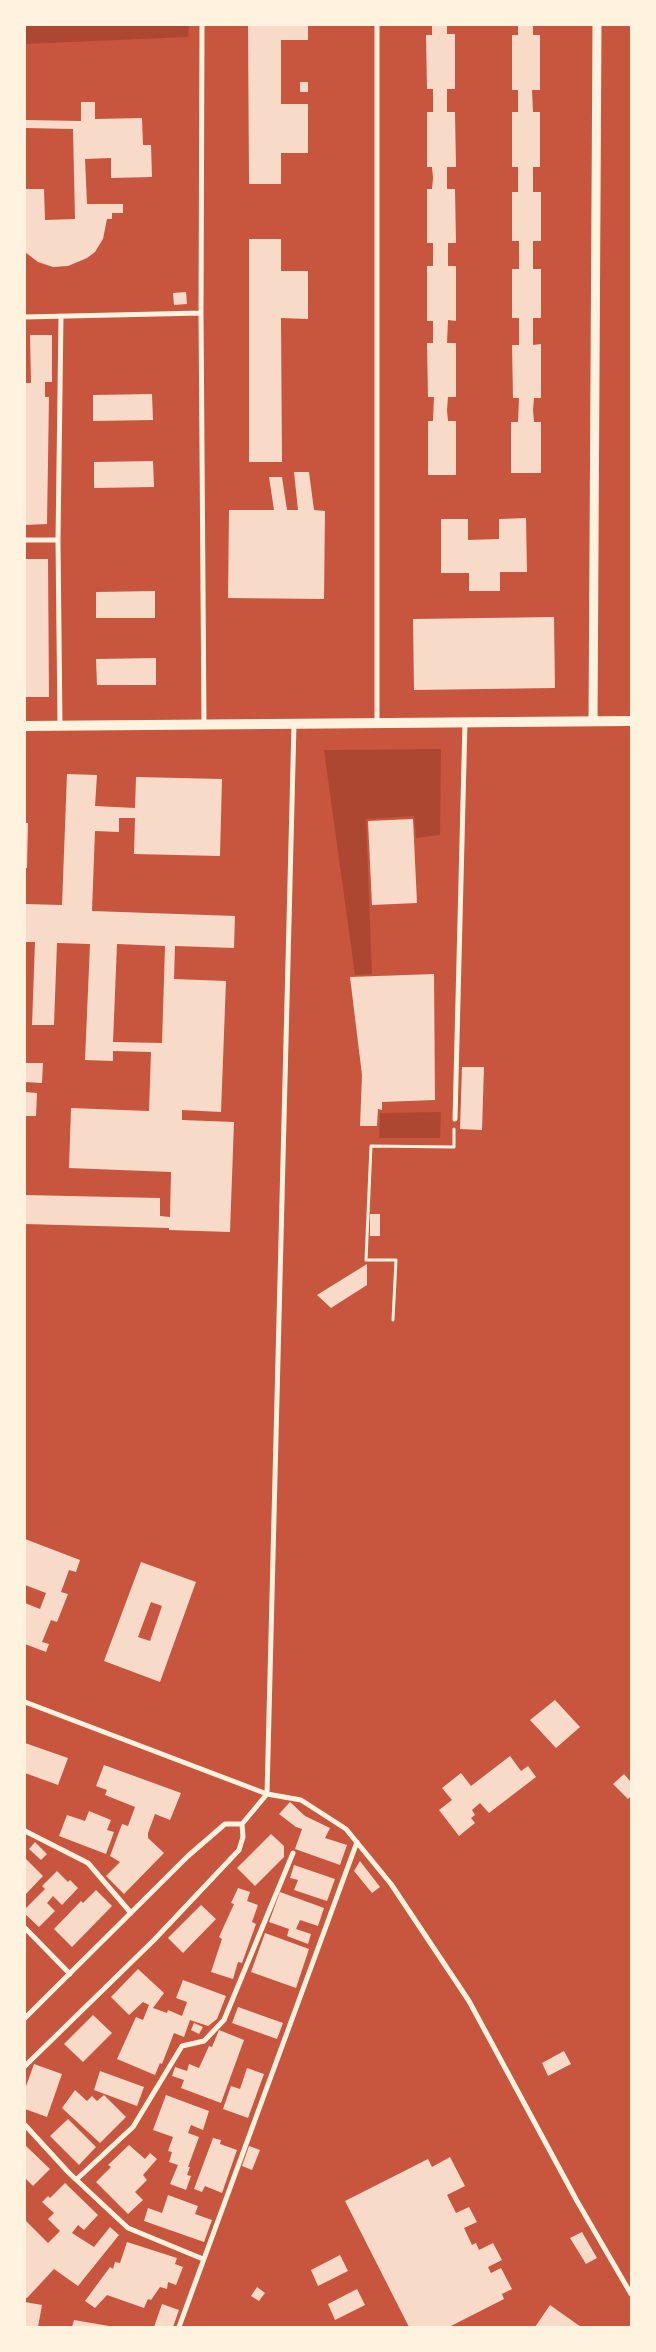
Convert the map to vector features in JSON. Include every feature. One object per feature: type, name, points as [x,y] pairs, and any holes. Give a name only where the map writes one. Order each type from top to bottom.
[{"type":"main road","points":[[25,726],[631,721]]},
{"type":"street","points":[[202,25],[201,313],[204,724]]},
{"type":"street","points":[[377,25],[377,722]]},
{"type":"street","points":[[593,721],[597,25]]},
{"type":"street","points":[[25,317],[201,313]]},
{"type":"street","points":[[60,726],[58,540],[61,316]]},
{"type":"street","points":[[25,540],[58,540]]},
{"type":"street","points":[[455,1118],[465,722]]},
{"type":"street","points":[[25,2066],[154,1940],[239,1850],[243,1837],[242,1824],[267,1794],[294,724]]},
{"type":"street","points":[[25,1702],[267,1794],[301,1800],[346,1829],[391,1884],[469,2000],[577,2201],[631,2294]]},
{"type":"street","points":[[25,2018],[188,1856],[225,1824],[242,1824]]},
{"type":"street","points":[[25,1831],[88,1863],[131,1913]]},
{"type":"street","points":[[179,2327],[357,1842]]},
{"type":"street","points":[[77,2180],[133,2127],[182,2046],[204,2041],[224,2020],[293,1853]]},
{"type":"street","points":[[25,1928],[70,1974]]},
{"type":"street","points":[[25,2125],[77,2180],[128,2228],[203,2258]]},
{"type":"path","points":[[393,1320],[396,1260],[366,1260],[371,1146],[454,1147],[455,1118]]},
{"type":"shaded area","points":[[25,25],[189,25],[188,37],[25,44]]},
{"type":"shaded area","points":[[441,749],[440,835],[416,838],[414,816],[366,819],[372,974],[355,975],[324,750]]},
{"type":"shaded area","points":[[441,1112],[440,1138],[379,1138],[380,1113]]},
{"type":"building","points":[[248,25],[308,25],[308,40],[281,40],[281,104],[308,104],[308,153],[281,153],[281,184],[249,184]]},
{"type":"building","points":[[432,25],[447,25],[447,34],[455,34],[455,89],[447,89],[447,112],[455,112],[456,167],[447,167],[447,189],[455,189],[456,243],[448,243],[448,266],[456,266],[456,321],[448,320],[447,343],[456,343],[456,397],[448,397],[447,410],[448,421],[456,421],[456,475],[428,475],[428,421],[433,421],[434,397],[428,397],[427,343],[433,343],[433,321],[427,321],[427,266],[433,266],[433,243],[427,243],[427,189],[432,189],[433,178],[432,167],[427,167],[427,112],[433,112],[433,89],[427,89],[426,35],[432,35]]},
{"type":"building","points":[[518,25],[533,25],[533,35],[540,35],[540,90],[532,90],[533,112],[540,112],[540,167],[533,167],[533,192],[541,192],[541,241],[533,241],[533,269],[541,269],[541,318],[533,318],[533,345],[541,344],[541,398],[534,398],[533,410],[534,422],[541,422],[541,473],[511,473],[511,422],[518,422],[519,398],[513,398],[512,345],[519,345],[519,318],[512,318],[512,269],[519,269],[519,241],[512,241],[512,192],[518,192],[518,167],[512,167],[512,112],[518,112],[518,90],[512,90],[512,35],[518,35]]},
{"type":"building","points":[[300,82],[308,82],[308,92],[300,92]]},
{"type":"building","points":[[81,102],[95,102],[95,119],[142,118],[143,145],[151,145],[152,177],[111,178],[111,158],[85,159],[87,204],[123,204],[123,213],[112,213],[112,219],[107,219],[103,239],[95,252],[87,258],[68,266],[53,267],[38,262],[25,252],[25,189],[44,189],[45,220],[75,219],[73,129],[25,128],[25,120],[81,121]]},
{"type":"building","points":[[249,239],[281,239],[281,271],[308,271],[308,319],[281,318],[282,462],[249,462]]},
{"type":"building","points":[[186,292],[187,304],[174,305],[173,293]]},
{"type":"building","points":[[30,335],[52,335],[52,382],[45,382],[45,397],[49,397],[47,524],[25,525],[25,383],[31,383]]},
{"type":"building","points":[[152,394],[153,420],[93,421],[93,395]]},
{"type":"building","points":[[153,461],[154,487],[94,488],[94,462]]},
{"type":"building","points":[[294,472],[309,472],[314,510],[325,511],[324,599],[228,598],[229,510],[274,510],[269,477],[282,477],[287,510],[298,510]]},
{"type":"building","points":[[526,518],[527,572],[500,572],[500,591],[469,591],[469,573],[441,573],[441,519],[468,519],[468,540],[499,539],[499,519]]},
{"type":"building","points":[[25,559],[48,559],[49,697],[25,697]]},
{"type":"building","points":[[155,591],[155,618],[96,618],[96,592]]},
{"type":"building","points":[[554,617],[555,688],[414,690],[413,619]]},
{"type":"building","points":[[156,658],[156,685],[97,685],[96,659]]},
{"type":"building","points":[[67,774],[97,775],[95,806],[135,808],[136,777],[222,779],[220,856],[134,854],[135,818],[119,818],[119,832],[95,831],[92,911],[235,916],[234,948],[175,946],[174,979],[226,981],[221,1112],[182,1110],[182,1120],[234,1122],[230,1232],[169,1230],[169,1228],[25,1224],[25,1195],[160,1198],[160,1216],[170,1217],[171,1172],[69,1168],[71,1108],[149,1111],[151,1052],[113,1051],[113,1061],[85,1060],[90,944],[57,943],[54,1025],[32,1025],[35,942],[25,942],[25,904],[62,905]],"holes":[[[117,944],[165,946],[162,1043],[113,1042]]]},
{"type":"building","points":[[413,819],[417,903],[372,905],[368,821]]},
{"type":"building","points":[[25,823],[28,823],[27,868],[25,868]]},
{"type":"building","points":[[434,974],[435,1100],[382,1102],[382,1110],[378,1109],[377,1126],[360,1126],[362,1075],[350,977]]},
{"type":"building","points":[[25,1063],[43,1063],[42,1083],[25,1082]]},
{"type":"building","points":[[462,1067],[484,1067],[482,1130],[460,1129]]},
{"type":"building","points":[[25,1092],[37,1093],[36,1116],[25,1116]]},
{"type":"building","points":[[370,1214],[380,1214],[380,1236],[370,1236]]},
{"type":"building","points":[[367,1264],[367,1285],[331,1308],[317,1295]]},
{"type":"building","points":[[25,1539],[80,1560],[76,1572],[69,1570],[61,1592],[68,1594],[57,1622],[51,1620],[42,1642],[49,1644],[46,1652],[25,1644],[25,1603],[40,1609],[46,1593],[25,1585]]},
{"type":"building","points":[[141,1562],[196,1582],[160,1682],[104,1661]],"holes":[[[151,1602],[162,1606],[150,1641],[138,1637]]]},
{"type":"building","points":[[555,1700],[580,1727],[556,1748],[530,1720]]},
{"type":"building","points":[[25,1743],[68,1758],[58,1785],[25,1773]]},
{"type":"building","points":[[510,1756],[521,1771],[528,1766],[536,1777],[489,1813],[480,1803],[472,1810],[475,1815],[471,1818],[475,1823],[459,1836],[439,1810],[452,1800],[442,1788],[461,1773],[471,1786]]},
{"type":"building","points":[[104,1765],[181,1793],[170,1820],[155,1814],[148,1833],[148,1838],[164,1853],[124,1894],[106,1876],[120,1862],[110,1856],[122,1824],[128,1826],[135,1807],[105,1795],[107,1790],[96,1786]]},
{"type":"building","points":[[624,1774],[631,1782],[631,1796],[628,1799],[613,1784]]},
{"type":"building","points":[[290,1802],[305,1816],[330,1828],[325,1838],[347,1845],[340,1865],[295,1849],[302,1829],[296,1827],[279,1814]]},
{"type":"building","points":[[89,1811],[111,1820],[107,1830],[114,1832],[106,1854],[59,1836],[67,1815],[85,1821]]},
{"type":"building","points":[[271,1834],[284,1846],[284,1857],[255,1886],[237,1868]]},
{"type":"building","points":[[35,1842],[47,1854],[41,1860],[29,1849]]},
{"type":"building","points":[[25,1858],[43,1876],[25,1895]]},
{"type":"building","points":[[360,1861],[380,1887],[372,1893],[354,1871]]},
{"type":"building","points":[[294,1865],[335,1879],[327,1901],[294,1890],[298,1880],[290,1878]]},
{"type":"building","points":[[57,1871],[68,1882],[70,1880],[78,1888],[62,1905],[53,1896],[47,1903],[55,1911],[39,1927],[25,1914],[25,1909],[45,1889],[42,1886]]},
{"type":"building","points":[[238,1888],[250,1892],[247,1901],[258,1905],[252,1922],[256,1924],[242,1963],[238,1962],[233,1979],[211,1972],[222,1939],[219,1937],[234,1904],[231,1903]]},
{"type":"building","points":[[96,1890],[112,1906],[72,1947],[54,1929],[81,1901],[83,1903]]},
{"type":"building","points":[[280,1892],[324,1908],[318,1926],[300,1920],[296,1929],[311,1934],[308,1944],[287,1936],[289,1929],[269,1922]]},
{"type":"building","points":[[201,1905],[216,1919],[183,1953],[168,1938]]},
{"type":"building","points":[[265,1933],[309,1949],[296,1988],[251,1972]]},
{"type":"building","points":[[138,1969],[164,1993],[153,2008],[167,2013],[168,2010],[182,2016],[187,2002],[176,1998],[183,1980],[226,1996],[217,2019],[208,2026],[190,2020],[184,2037],[174,2033],[162,2064],[160,2063],[155,2075],[117,2059],[136,2017],[143,2020],[149,2005],[143,2002],[129,2015],[111,1997]]},
{"type":"building","points":[[238,2007],[283,2023],[277,2039],[232,2023]]},
{"type":"building","points":[[93,2015],[112,2033],[83,2062],[64,2044]]},
{"type":"building","points":[[194,2023],[203,2027],[199,2034],[191,2030]]},
{"type":"building","points":[[219,2030],[244,2040],[221,2103],[181,2088],[184,2080],[172,2076],[175,2067],[187,2071],[189,2064],[199,2068],[209,2046],[212,2047]]},
{"type":"building","points":[[564,2051],[571,2064],[548,2076],[542,2063]]},
{"type":"building","points":[[34,2064],[62,2074],[47,2117],[25,2109],[25,2089]]},
{"type":"building","points":[[247,2068],[264,2074],[248,2118],[223,2109],[231,2086],[240,2089]]},
{"type":"building","points":[[100,2071],[144,2087],[137,2106],[94,2090]]},
{"type":"building","points":[[75,2090],[87,2101],[92,2096],[97,2101],[104,2095],[126,2117],[100,2143],[62,2108]]},
{"type":"building","points":[[166,2095],[209,2111],[203,2130],[191,2125],[188,2133],[199,2137],[188,2167],[190,2167],[187,2175],[191,2176],[186,2190],[170,2184],[178,2165],[169,2162],[172,2152],[168,2151],[173,2137],[153,2130]]},
{"type":"building","points":[[68,2119],[96,2147],[79,2165],[50,2136]]},
{"type":"building","points":[[213,2138],[221,2140],[220,2144],[237,2150],[222,2193],[205,2186],[202,2192],[194,2189]]},
{"type":"building","points":[[25,2145],[50,2169],[33,2186],[25,2178]]},
{"type":"building","points":[[129,2145],[145,2159],[150,2153],[157,2159],[143,2175],[147,2180],[135,2192],[143,2200],[128,2214],[96,2182],[111,2167],[108,2165]]},
{"type":"building","points":[[249,2146],[260,2150],[252,2170],[242,2166]]},
{"type":"building","points":[[450,2157],[465,2186],[447,2195],[456,2213],[469,2207],[477,2222],[464,2228],[472,2245],[476,2243],[479,2250],[493,2243],[502,2260],[488,2267],[491,2273],[501,2268],[512,2289],[502,2294],[504,2299],[449,2327],[409,2327],[345,2201],[428,2159],[432,2167]]},
{"type":"building","points":[[65,2183],[98,2215],[84,2230],[78,2225],[72,2233],[94,2247],[110,2227],[119,2235],[78,2286],[54,2269],[27,2298],[25,2297],[25,2220],[48,2243],[60,2231],[48,2219],[54,2213],[42,2202],[48,2196],[50,2198]]},
{"type":"building","points":[[168,2195],[198,2206],[195,2214],[212,2220],[204,2242],[144,2221],[148,2208],[162,2213]]},
{"type":"building","points":[[582,2232],[597,2258],[586,2264],[570,2238]]},
{"type":"building","points":[[127,2242],[177,2258],[175,2264],[183,2267],[176,2285],[168,2282],[167,2289],[160,2287],[151,2300],[148,2299],[144,2308],[107,2295],[95,2308],[85,2301],[110,2267],[113,2269],[115,2262],[120,2263]]},
{"type":"building","points":[[340,2255],[348,2271],[318,2286],[311,2270]]},
{"type":"building","points":[[257,2287],[265,2293],[259,2301],[251,2296]]},
{"type":"building","points":[[357,2289],[365,2305],[335,2320],[328,2304]]},
{"type":"building","points":[[25,2302],[42,2305],[38,2327],[25,2327]]},
{"type":"building","points":[[162,2304],[179,2310],[173,2327],[154,2327]]},
{"type":"building","points":[[550,2305],[581,2327],[535,2327]]},
{"type":"building","points":[[74,2320],[109,2326],[109,2327],[72,2327]]}]
